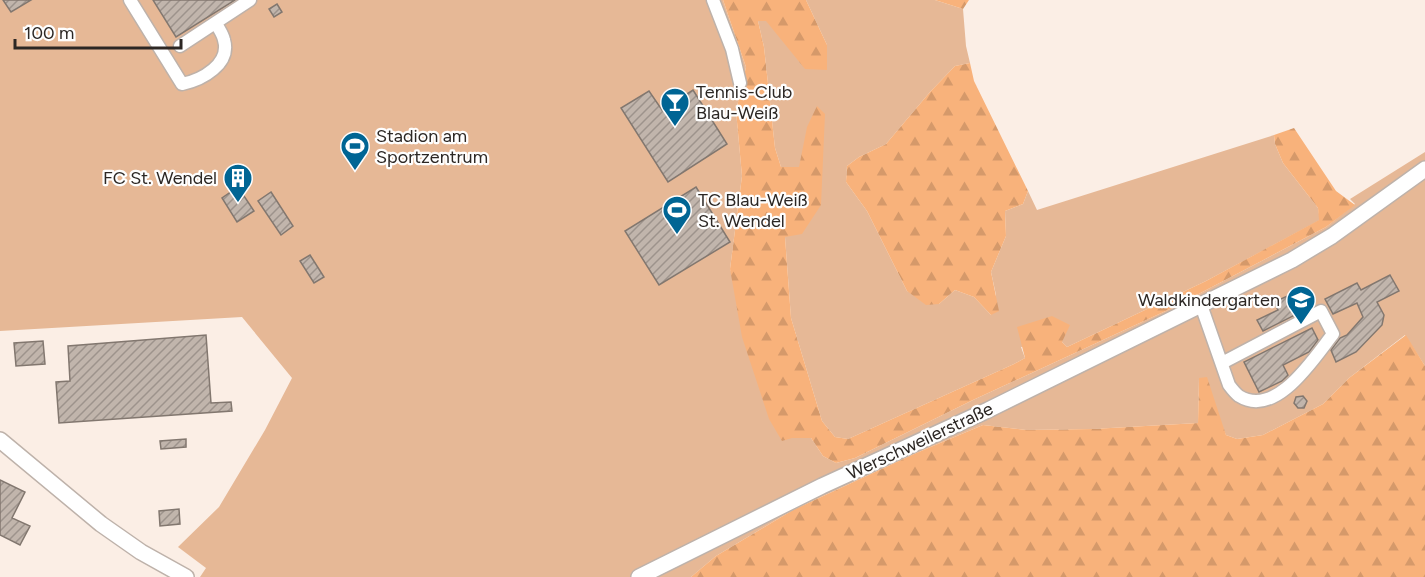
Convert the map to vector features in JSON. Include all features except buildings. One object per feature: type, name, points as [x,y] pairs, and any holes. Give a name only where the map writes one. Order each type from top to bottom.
[{"type":"main road","name":"Werschweilerstraße","points":[[639,577],[657,573],[822,486],[988,410],[1292,260],[1332,237],[1425,169]]},
{"type":"main road","points":[[0,440],[101,524],[141,552],[186,577]]},
{"type":"street","points":[[130,0],[182,84],[200,78],[222,61],[225,50],[224,40],[216,23]]},
{"type":"street","points":[[180,46],[250,0]]},
{"type":"street","points":[[713,0],[732,50],[740,83]]},
{"type":"street","points":[[1201,305],[1229,385],[1238,395],[1249,400],[1261,400],[1284,391],[1297,379],[1333,334],[1321,311],[1222,363]]},
{"type":"shaded area","points":[[0,0],[723,0],[746,67],[736,111],[742,176],[730,269],[792,438],[811,438],[823,456],[836,463],[855,458],[973,400],[1170,309],[1326,227],[1355,204],[1350,199],[1425,152],[1425,366],[1405,335],[1349,378],[1323,404],[1263,435],[1237,439],[1226,435],[1199,379],[1198,423],[1026,430],[983,425],[793,510],[716,556],[691,577],[200,577],[206,568],[178,547],[219,507],[265,430],[292,378],[242,317],[0,331]]},
{"type":"shaded area","points":[[806,0],[935,0],[963,9],[970,63],[955,66],[886,144],[859,157],[847,166],[846,182],[867,211],[907,291],[939,304],[955,290],[974,297],[991,315],[996,295],[991,272],[1006,236],[1005,211],[1023,204],[1028,191],[1037,210],[1274,135],[1275,144],[1283,163],[1318,208],[1320,220],[1206,281],[1067,347],[1062,342],[1021,347],[1025,358],[1014,364],[848,439],[835,437],[822,421],[791,318],[785,237],[799,167],[781,167],[775,148],[764,47],[758,21],[766,20],[827,45]]},
{"type":"green space","points":[[723,0],[806,0],[827,45],[827,70],[805,69],[766,21],[758,21],[764,47],[775,148],[781,167],[799,167],[807,127],[817,106],[825,114],[821,205],[802,234],[785,237],[791,318],[822,421],[835,437],[848,439],[1025,358],[1017,327],[1052,316],[1070,325],[1062,342],[1067,347],[1206,281],[1319,220],[1318,208],[1283,163],[1275,144],[1274,135],[1294,128],[1336,191],[1355,205],[1326,227],[1170,309],[973,400],[855,458],[836,463],[823,456],[811,438],[792,438],[782,441],[769,419],[742,337],[730,269],[742,176],[736,111],[746,67]]},
{"type":"green space","points":[[935,0],[969,0],[963,9]]},
{"type":"green space","points":[[970,63],[974,81],[1028,191],[1023,204],[1005,211],[1006,236],[991,272],[999,311],[991,315],[974,297],[955,290],[939,304],[926,305],[907,291],[867,211],[846,182],[847,166],[859,157],[886,144],[955,66]]},
{"type":"green space","points":[[1406,335],[1425,366],[1425,577],[691,577],[716,556],[793,510],[983,425],[1026,430],[1198,423],[1199,378],[1207,377],[1226,435],[1237,439],[1263,435],[1323,404],[1349,378]]},
{"type":"place","name":"Tennis-Club Blau-Weiß","points":[[675,128]]},
{"type":"place","name":"Stadion am Sportzentrum","points":[[355,172]]},
{"type":"place","name":"FC St. Wendel","points":[[238,204]]},
{"type":"place","name":"TC Blau-Weiß St. Wendel","points":[[677,236]]},
{"type":"place","name":"Waldkindergarten","points":[[1301,326]]}]
